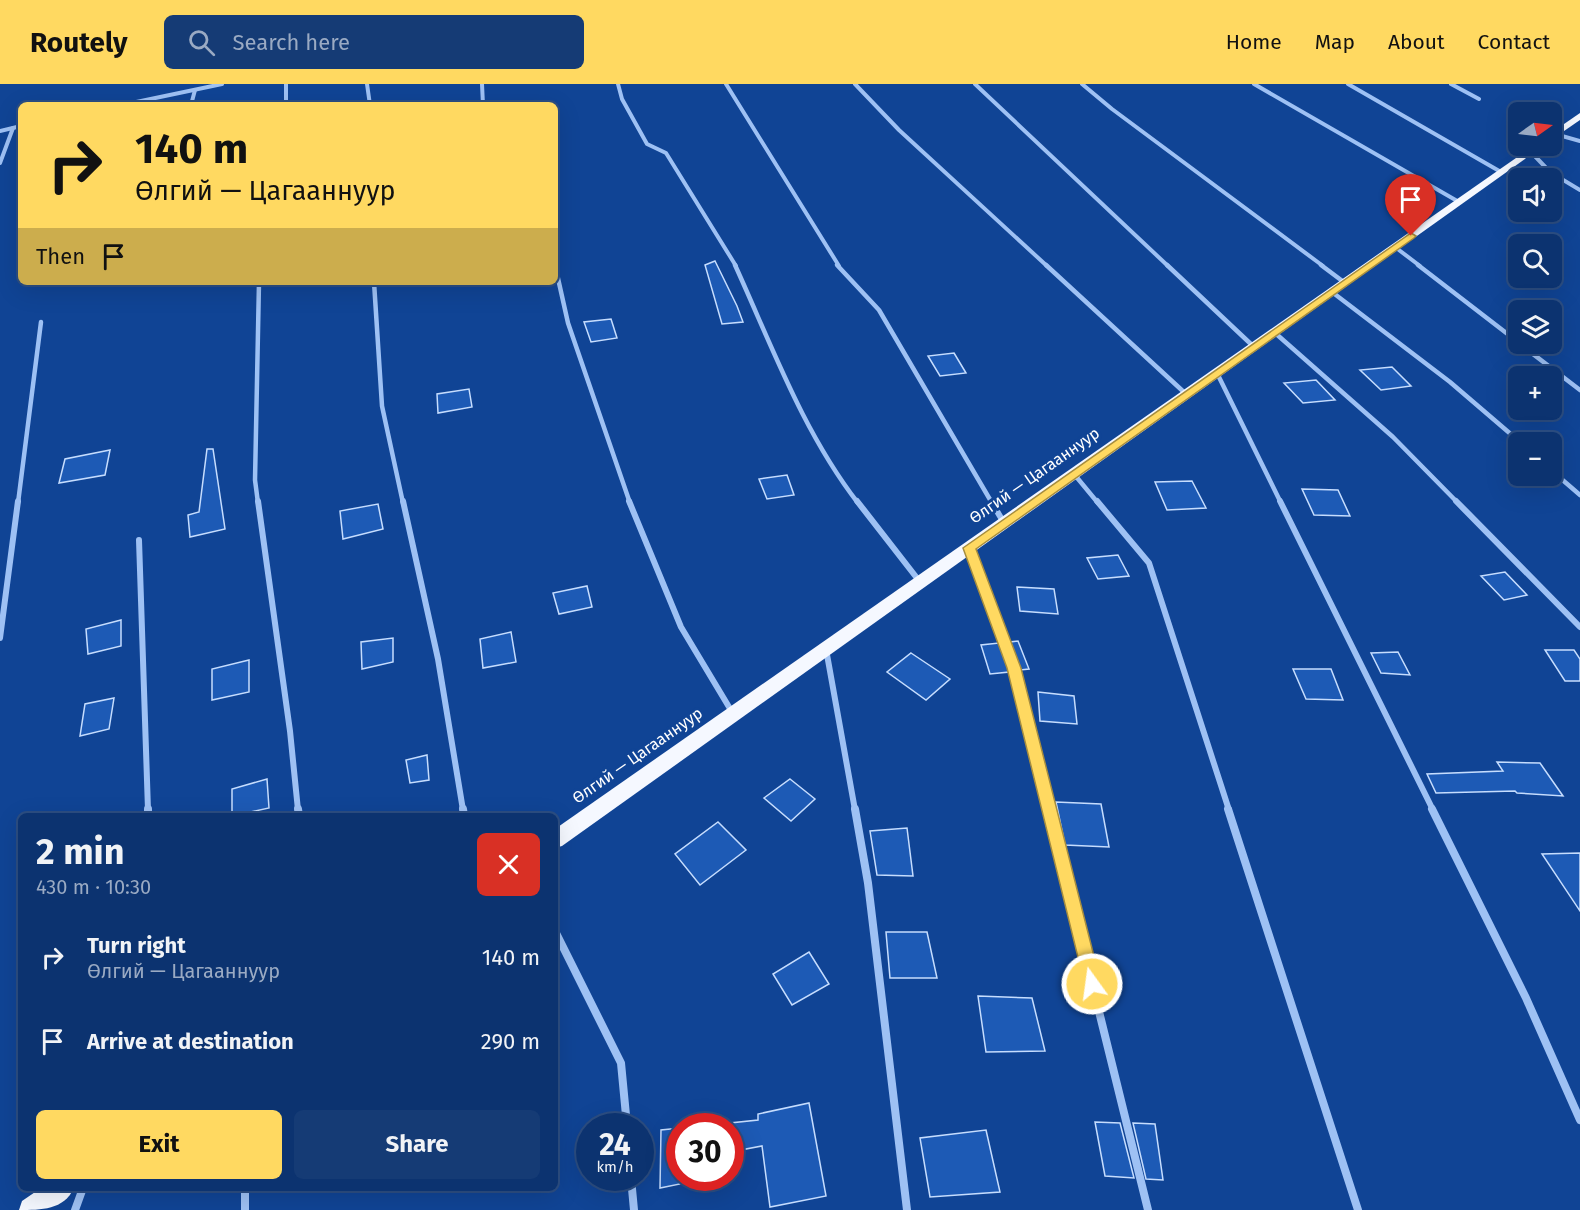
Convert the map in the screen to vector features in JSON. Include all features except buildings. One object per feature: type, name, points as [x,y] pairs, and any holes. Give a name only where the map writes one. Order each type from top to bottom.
[{"type":"highway","points":[[1562,129],[1580,116]]},
{"type":"highway","name":"Өлгий — Цагааннуур","points":[[558,838],[1523,156]]},
{"type":"highway","points":[[31,1210],[58,1191]]},
{"type":"street","points":[[137,102],[222,84]]},
{"type":"street","points":[[285,84],[286,102]]},
{"type":"street","points":[[367,84],[370,102]]},
{"type":"street","points":[[482,84],[483,102]]},
{"type":"street","points":[[618,84],[622,99],[647,144],[666,153],[734,262],[803,416],[843,483],[920,582]]},
{"type":"street","points":[[726,84],[834,260],[879,310],[1004,523]]},
{"type":"street","points":[[855,84],[899,130],[1186,394]]},
{"type":"street","points":[[975,84],[1254,346]]},
{"type":"street","points":[[1082,84],[1112,109],[1345,283]]},
{"type":"street","points":[[1254,84],[1459,202]]},
{"type":"street","points":[[1348,84],[1501,172]]},
{"type":"street","points":[[1451,84],[1479,99]]},
{"type":"street","points":[[192,102],[195,90]]},
{"type":"street","points":[[0,130],[18,127]]},
{"type":"street","points":[[0,162],[13,128]]},
{"type":"street","points":[[1562,137],[1580,141]]},
{"type":"street","points":[[1539,156],[1550,172],[1580,190]]},
{"type":"street","points":[[1395,247],[1508,334]]},
{"type":"street","points":[[558,277],[568,323],[628,498],[681,627],[733,714]]},
{"type":"street","points":[[259,285],[255,480],[299,813]]},
{"type":"street","points":[[374,285],[382,406],[438,659],[464,813]]},
{"type":"street","points":[[1332,292],[1450,382],[1508,432]]},
{"type":"street","points":[[0,638],[41,322]]},
{"type":"street","points":[[1274,332],[1393,437],[1580,627]]},
{"type":"street","points":[[1533,354],[1580,390]]},
{"type":"street","points":[[1217,373],[1526,998],[1580,1120]]},
{"type":"street","points":[[1074,474],[1149,563],[1358,1210]]},
{"type":"street","points":[[1562,479],[1580,495]]},
{"type":"street","points":[[139,540],[148,813]]},
{"type":"street","points":[[969,548],[1014,668],[1148,1210]]},
{"type":"street","points":[[826,649],[868,883],[907,1210]]},
{"type":"street","points":[[558,937],[621,1063],[626,1113]]},
{"type":"street","points":[[75,1210],[82,1191]]},
{"type":"street","points":[[245,1191],[245,1210]]},
{"type":"street","points":[[632,1191],[634,1210]]},
{"type":"route","points":[[1092,984],[1014,668],[969,548],[1411,236]]}]
